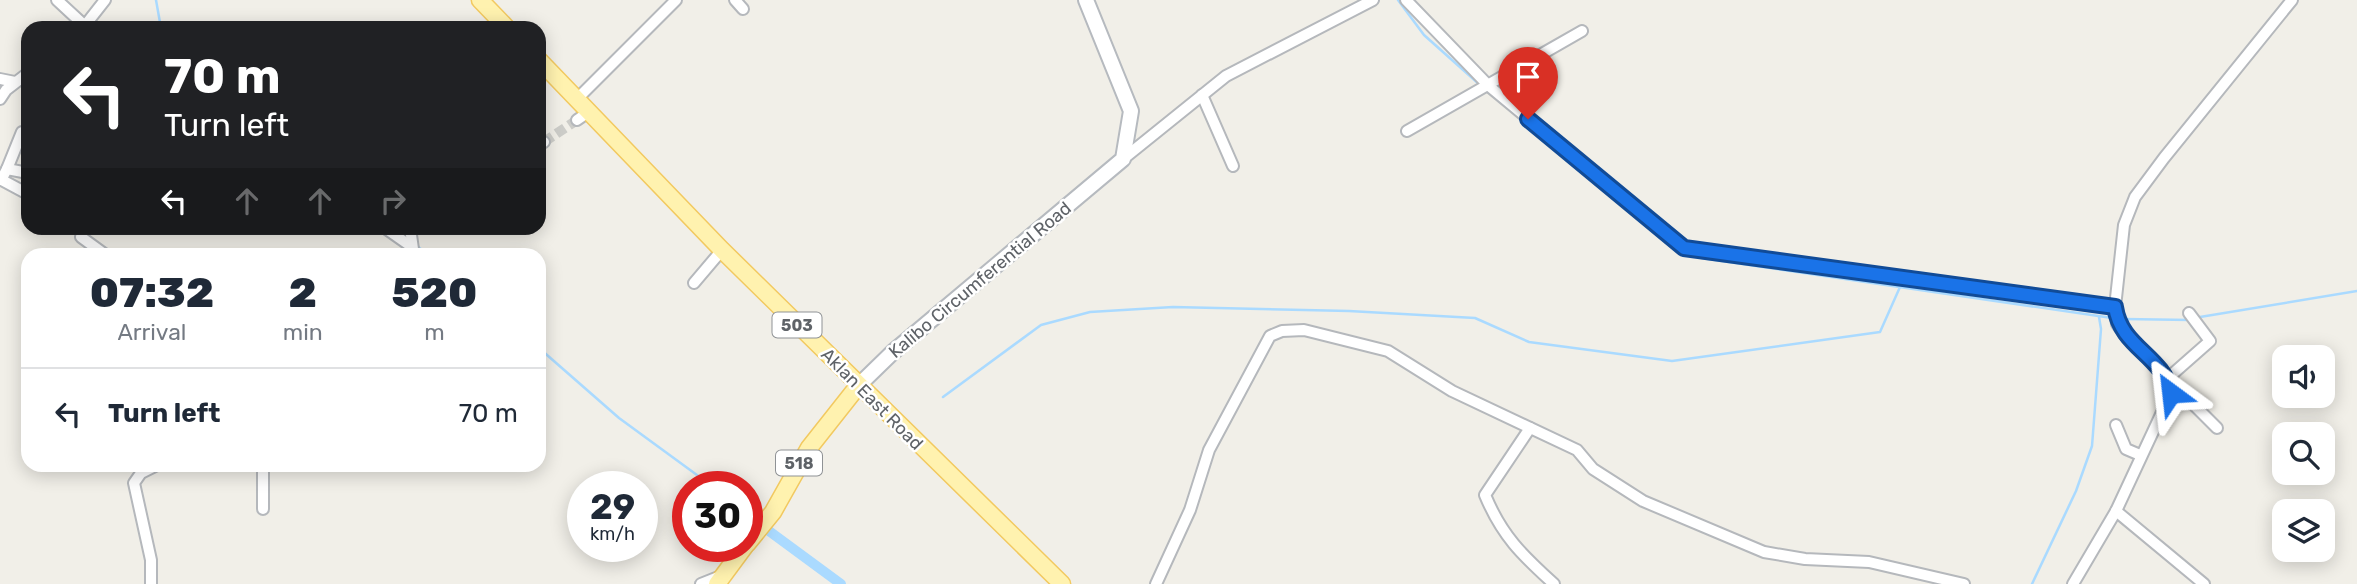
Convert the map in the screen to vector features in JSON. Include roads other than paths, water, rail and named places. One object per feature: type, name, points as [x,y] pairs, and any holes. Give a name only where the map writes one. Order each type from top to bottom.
[{"type":"main road","points":[[480,0],[501,21]]},
{"type":"main road","points":[[1086,0],[1131,111],[1123,159]]},
{"type":"main road","name":"Aklan East Road","points":[[546,67],[577,99],[583,115],[1062,584]]},
{"type":"main road","name":"Kalibo Circumferential Road","points":[[763,524],[777,506],[809,448],[858,386],[893,352],[1123,159]]},
{"type":"main road","name":"Kalibo Circumferential Road","points":[[719,580],[733,562]]},
{"type":"street","points":[[57,0],[78,21]]},
{"type":"street","points":[[89,21],[105,0]]},
{"type":"street","points":[[577,99],[676,0]]},
{"type":"street","points":[[735,0],[743,9]]},
{"type":"street","points":[[1123,159],[1226,76],[1374,0]]},
{"type":"street","points":[[1406,0],[1489,86],[1684,248],[2115,307]]},
{"type":"street","points":[[2073,584],[2116,511],[2171,393],[2168,378],[2127,338],[2117,324],[2115,307],[2124,225],[2135,197],[2292,0]]},
{"type":"street","points":[[1407,131],[1582,31]]},
{"type":"street","points":[[0,99],[21,77]]},
{"type":"street","points":[[0,79],[15,82]]},
{"type":"street","points":[[1202,95],[1233,166]]},
{"type":"street","points":[[3,176],[21,134]]},
{"type":"street","points":[[3,176],[21,174]]},
{"type":"street","points":[[3,176],[21,189]]},
{"type":"street","points":[[81,235],[85,242],[94,248]]},
{"type":"street","points":[[394,235],[409,248]]},
{"type":"street","points":[[694,283],[722,250]]},
{"type":"street","points":[[2168,378],[2210,341],[2189,313]]},
{"type":"street","points":[[1156,584],[1190,510],[1209,450],[1270,336],[1282,331],[1304,330],[1335,335],[1388,351],[1452,391],[1577,450],[1593,469],[1643,501],[1763,552],[1805,559],[1878,563],[1964,584]]},
{"type":"street","points":[[2171,393],[2194,405],[2217,428]]},
{"type":"street","points":[[2116,425],[2126,449],[2140,455]]},
{"type":"street","points":[[1531,428],[1485,495],[1497,525],[1517,551],[1554,584]]},
{"type":"street","points":[[143,472],[134,483],[150,560],[151,584]]},
{"type":"street","points":[[263,472],[264,509]]},
{"type":"street","points":[[2116,511],[2204,584]]},
{"type":"street","points":[[701,584],[719,580]]},
{"type":"waterway","points":[[156,0],[160,21]]},
{"type":"waterway","points":[[1398,0],[1424,35],[1480,85]]},
{"type":"waterway","points":[[1691,253],[1701,258],[2112,318]]},
{"type":"waterway","points":[[943,397],[1041,325],[1090,312],[1173,307],[1349,311],[1475,318],[1529,342],[1672,361],[1880,332],[1900,287]]},
{"type":"waterway","points":[[2200,317],[2357,291]]},
{"type":"waterway","points":[[2032,584],[2076,491],[2092,446],[2101,329],[2099,317]]},
{"type":"waterway","points":[[2124,319],[2190,320]]},
{"type":"waterway","points":[[546,354],[619,418],[691,471]]},
{"type":"waterway","points":[[769,531],[841,584]]},
{"type":"tunnel","points":[[546,141],[577,120]]}]
